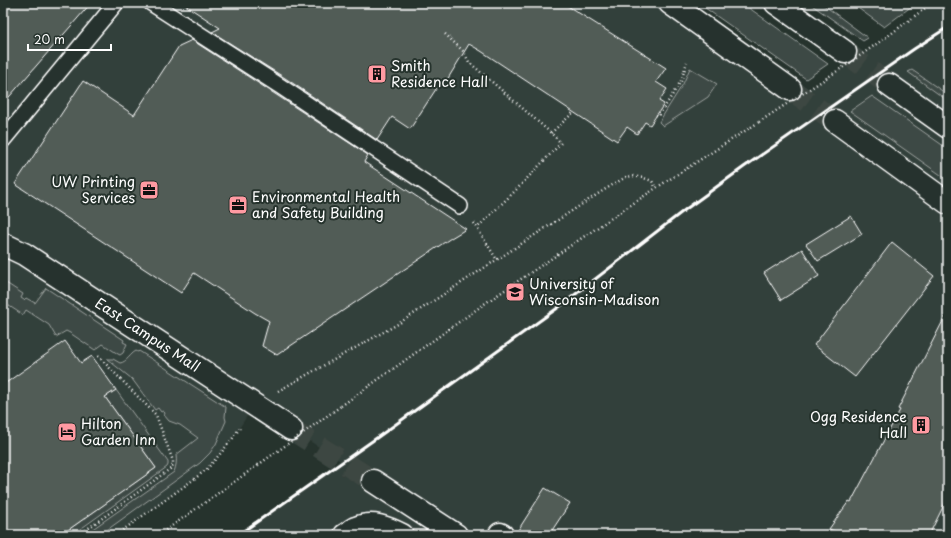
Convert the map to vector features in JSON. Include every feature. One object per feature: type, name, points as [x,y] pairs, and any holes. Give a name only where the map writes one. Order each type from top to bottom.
[{"type":"street","points":[[670,3],[790,89]]},
{"type":"street","points":[[776,3],[845,52]]},
{"type":"street","points":[[889,85],[948,127]]},
{"type":"street","points":[[835,121],[948,203]]},
{"type":"street","name":"East Campus Mall","points":[[3,244],[24,254],[291,429]]},
{"type":"street","points":[[373,481],[456,535]]},
{"type":"street","points":[[346,535],[356,528],[371,525],[386,527],[402,535]]},
{"type":"lane","points":[[3,140],[116,3]]},
{"type":"lane","points":[[151,3],[280,86],[460,206]]},
{"type":"path","points":[[160,535],[487,302],[656,188],[851,62],[932,3]]},
{"type":"path","points":[[445,34],[464,52],[469,62],[561,143],[477,228]]},
{"type":"path","points":[[656,115],[659,116],[681,81],[687,62]]},
{"type":"path","points":[[551,133],[574,112]]},
{"type":"path","points":[[116,535],[207,469],[233,438],[254,404],[398,324],[626,177],[633,176],[644,178],[652,181],[656,188]]},
{"type":"path","points":[[460,206],[477,228],[497,260]]},
{"type":"path","points":[[79,535],[170,469],[173,465],[173,461],[156,414],[98,356]]},
{"type":"shaded area","name":"University of Wisconsin-Madison","points":[[3,3],[670,3],[799,95],[851,62],[932,3],[948,3],[948,535],[238,535],[342,462],[254,405],[233,438],[207,469],[116,535],[3,535]]},
{"type":"shaded area","points":[[698,3],[742,3],[828,64],[806,79]]},
{"type":"shaded area","points":[[809,3],[821,3],[868,38],[863,41]]},
{"type":"shaded area","points":[[851,3],[916,3],[884,27]]},
{"type":"shaded area","points":[[690,68],[717,84],[708,97],[663,126],[659,122],[683,84]]},
{"type":"shaded area","points":[[912,70],[948,95],[948,101],[908,72]]},
{"type":"shaded area","points":[[872,96],[948,149],[948,180],[850,111]]},
{"type":"shaded area","points":[[3,281],[23,294],[21,298],[24,300],[26,298],[35,303],[46,288],[124,340],[123,342],[127,344],[123,353],[120,355],[103,344],[95,350],[66,331],[56,337],[49,325],[26,310],[23,315],[3,302]]},
{"type":"shaded area","points":[[136,351],[139,351],[226,407],[226,421],[216,444],[210,453],[200,463],[100,535],[84,535],[174,472],[176,455],[198,438],[180,425],[169,421],[164,415],[165,413],[163,411],[161,412],[158,408],[155,410],[132,379],[107,359],[113,359],[120,363],[125,361]]},
{"type":"shaded area","points":[[116,390],[168,462],[168,465],[72,535],[61,535],[156,468],[105,397]]},
{"type":"building","points":[[3,3],[91,3],[3,104]]},
{"type":"building","name":"Smith Residence Hall","points":[[182,3],[563,3],[666,68],[656,82],[667,89],[659,101],[664,104],[650,125],[645,122],[637,134],[627,127],[617,141],[469,44],[447,80],[440,83],[410,129],[392,117],[377,140],[285,78],[212,32],[220,28]]},
{"type":"building","name":"Environmental Health and Safety Building","points":[[192,40],[368,155],[364,162],[466,229],[277,355],[262,346],[269,321],[194,273],[181,293],[15,184],[83,81],[134,115],[179,46]]},
{"type":"building","points":[[851,216],[862,234],[818,261],[806,244]]},
{"type":"building","points":[[892,242],[934,276],[855,377],[814,345]]},
{"type":"building","points":[[802,249],[819,276],[781,300],[764,273]]},
{"type":"building","name":"Ogg Residence Hall","points":[[948,311],[948,497],[929,535],[844,535],[829,529],[849,501],[851,502],[900,410],[898,409]]},
{"type":"building","name":"Hilton Garden Inn","points":[[65,341],[81,363],[92,356],[116,390],[105,397],[156,468],[61,535],[3,535],[3,385]]},
{"type":"building","points":[[545,488],[570,503],[549,535],[515,535]]},
{"type":"tunnel","points":[[845,52],[889,85]]},
{"type":"tunnel","points":[[790,89],[835,121]]},
{"type":"tunnel","points":[[291,429],[373,481]]},
{"type":"railway","points":[[238,535],[559,307],[686,209],[744,167],[948,27]]},
{"type":"place","name":"Smith Residence Hall","points":[[377,74]]},
{"type":"place","name":"UW Printing Services","points":[[149,190]]},
{"type":"place","name":"Environmental Health and Safety Building","points":[[238,205]]},
{"type":"place","name":"University of Wisconsin-Madison","points":[[515,292]]},
{"type":"place","name":"Ogg Residence Hall","points":[[921,425]]},
{"type":"place","name":"Hilton Garden Inn","points":[[67,432]]}]
